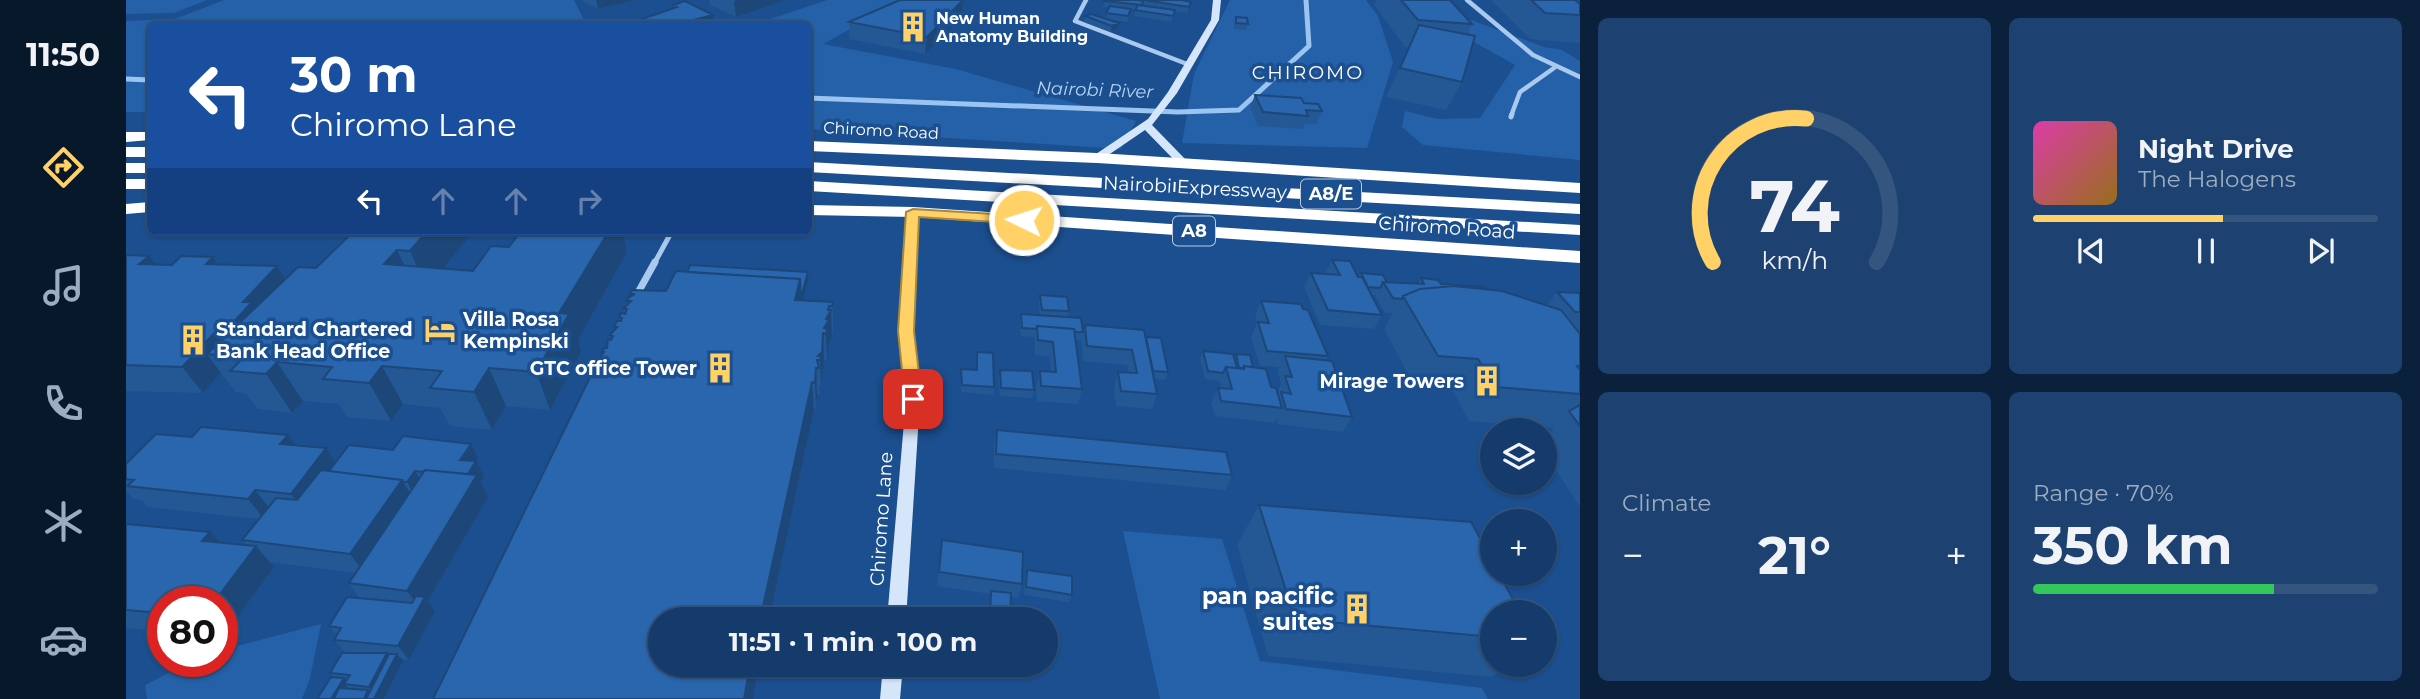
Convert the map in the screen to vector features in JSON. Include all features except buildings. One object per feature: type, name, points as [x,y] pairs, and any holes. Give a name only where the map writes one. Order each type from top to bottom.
[{"type":"highway","points":[[126,137],[147,136]]},
{"type":"highway","name":"Chiromo Road","points":[[812,146],[1097,158],[1580,188]]},
{"type":"highway","points":[[126,152],[147,152]]},
{"type":"highway","name":"Nairobi Expressway","points":[[812,167],[1580,209]]},
{"type":"highway","points":[[126,168],[147,168]]},
{"type":"highway","points":[[126,184],[147,184]]},
{"type":"highway","name":"Nairobi Expressway","points":[[812,186],[1580,230]]},
{"type":"highway","points":[[812,197],[1143,206]]},
{"type":"highway","points":[[126,209],[147,207]]},
{"type":"highway","name":"Chiromo Road","points":[[812,210],[913,212],[1580,257]]},
{"type":"street","points":[[1086,0],[1075,21],[1187,64]]},
{"type":"street","points":[[1097,158],[1149,124],[1215,20],[1217,0]]},
{"type":"street","points":[[1467,0],[1531,56],[1580,77]]},
{"type":"street","points":[[1511,117],[1520,93],[1554,68]]},
{"type":"street","points":[[1149,124],[1183,163]]},
{"type":"street","name":"Chiromo Lane","points":[[897,607],[913,399],[906,331],[913,212]]},
{"type":"street","points":[[632,303],[669,235]]},
{"type":"street","points":[[890,699],[892,677]]},
{"type":"shaded area","points":[[126,0],[207,0],[174,13],[126,14]]},
{"type":"shaded area","points":[[224,0],[574,0],[584,21],[147,21],[147,112],[126,112],[126,21],[175,19]]},
{"type":"shaded area","points":[[827,0],[904,0],[823,44],[956,69],[1136,121],[1121,149],[812,129],[812,21],[764,21]]},
{"type":"shaded area","points":[[1230,0],[1366,0],[1378,16],[1393,62],[1367,148],[1182,143],[1194,74]]},
{"type":"shaded area","points":[[1463,17],[1544,47],[1562,50],[1580,61],[1580,160],[1423,145],[1402,127],[1405,111],[1438,119],[1480,118],[1515,65],[1472,41]]},
{"type":"shaded area","points":[[1123,531],[1222,539],[1260,661],[1482,688],[1488,699],[1160,699]]},
{"type":"shaded area","points":[[321,624],[310,678],[302,699],[147,699],[145,685],[161,677],[238,677],[238,646]]},
{"type":"waterway","name":"Nairobi River","points":[[812,98],[1178,112],[1239,110],[1309,46],[1306,0]]},
{"type":"waterway","name":"Nairobi River","points":[[126,79],[147,80]]},
{"type":"place","name":"New Human Anatomy Building","points":[[913,27]]},
{"type":"place","name":"Villa Rosa Kempinski","points":[[440,330]]},
{"type":"place","name":"Standard Chartered Bank Head Office","points":[[193,340]]},
{"type":"place","name":"GTC office Tower","points":[[720,368]]},
{"type":"place","name":"Mirage Towers","points":[[1487,381]]},
{"type":"place","name":"pan pacific suites","points":[[1357,609]]},
{"type":"district","name":"CHIROMO","points":[[1308,72]]},
{"type":"route","points":[[913,399],[906,331],[913,212],[1024,220]]}]
